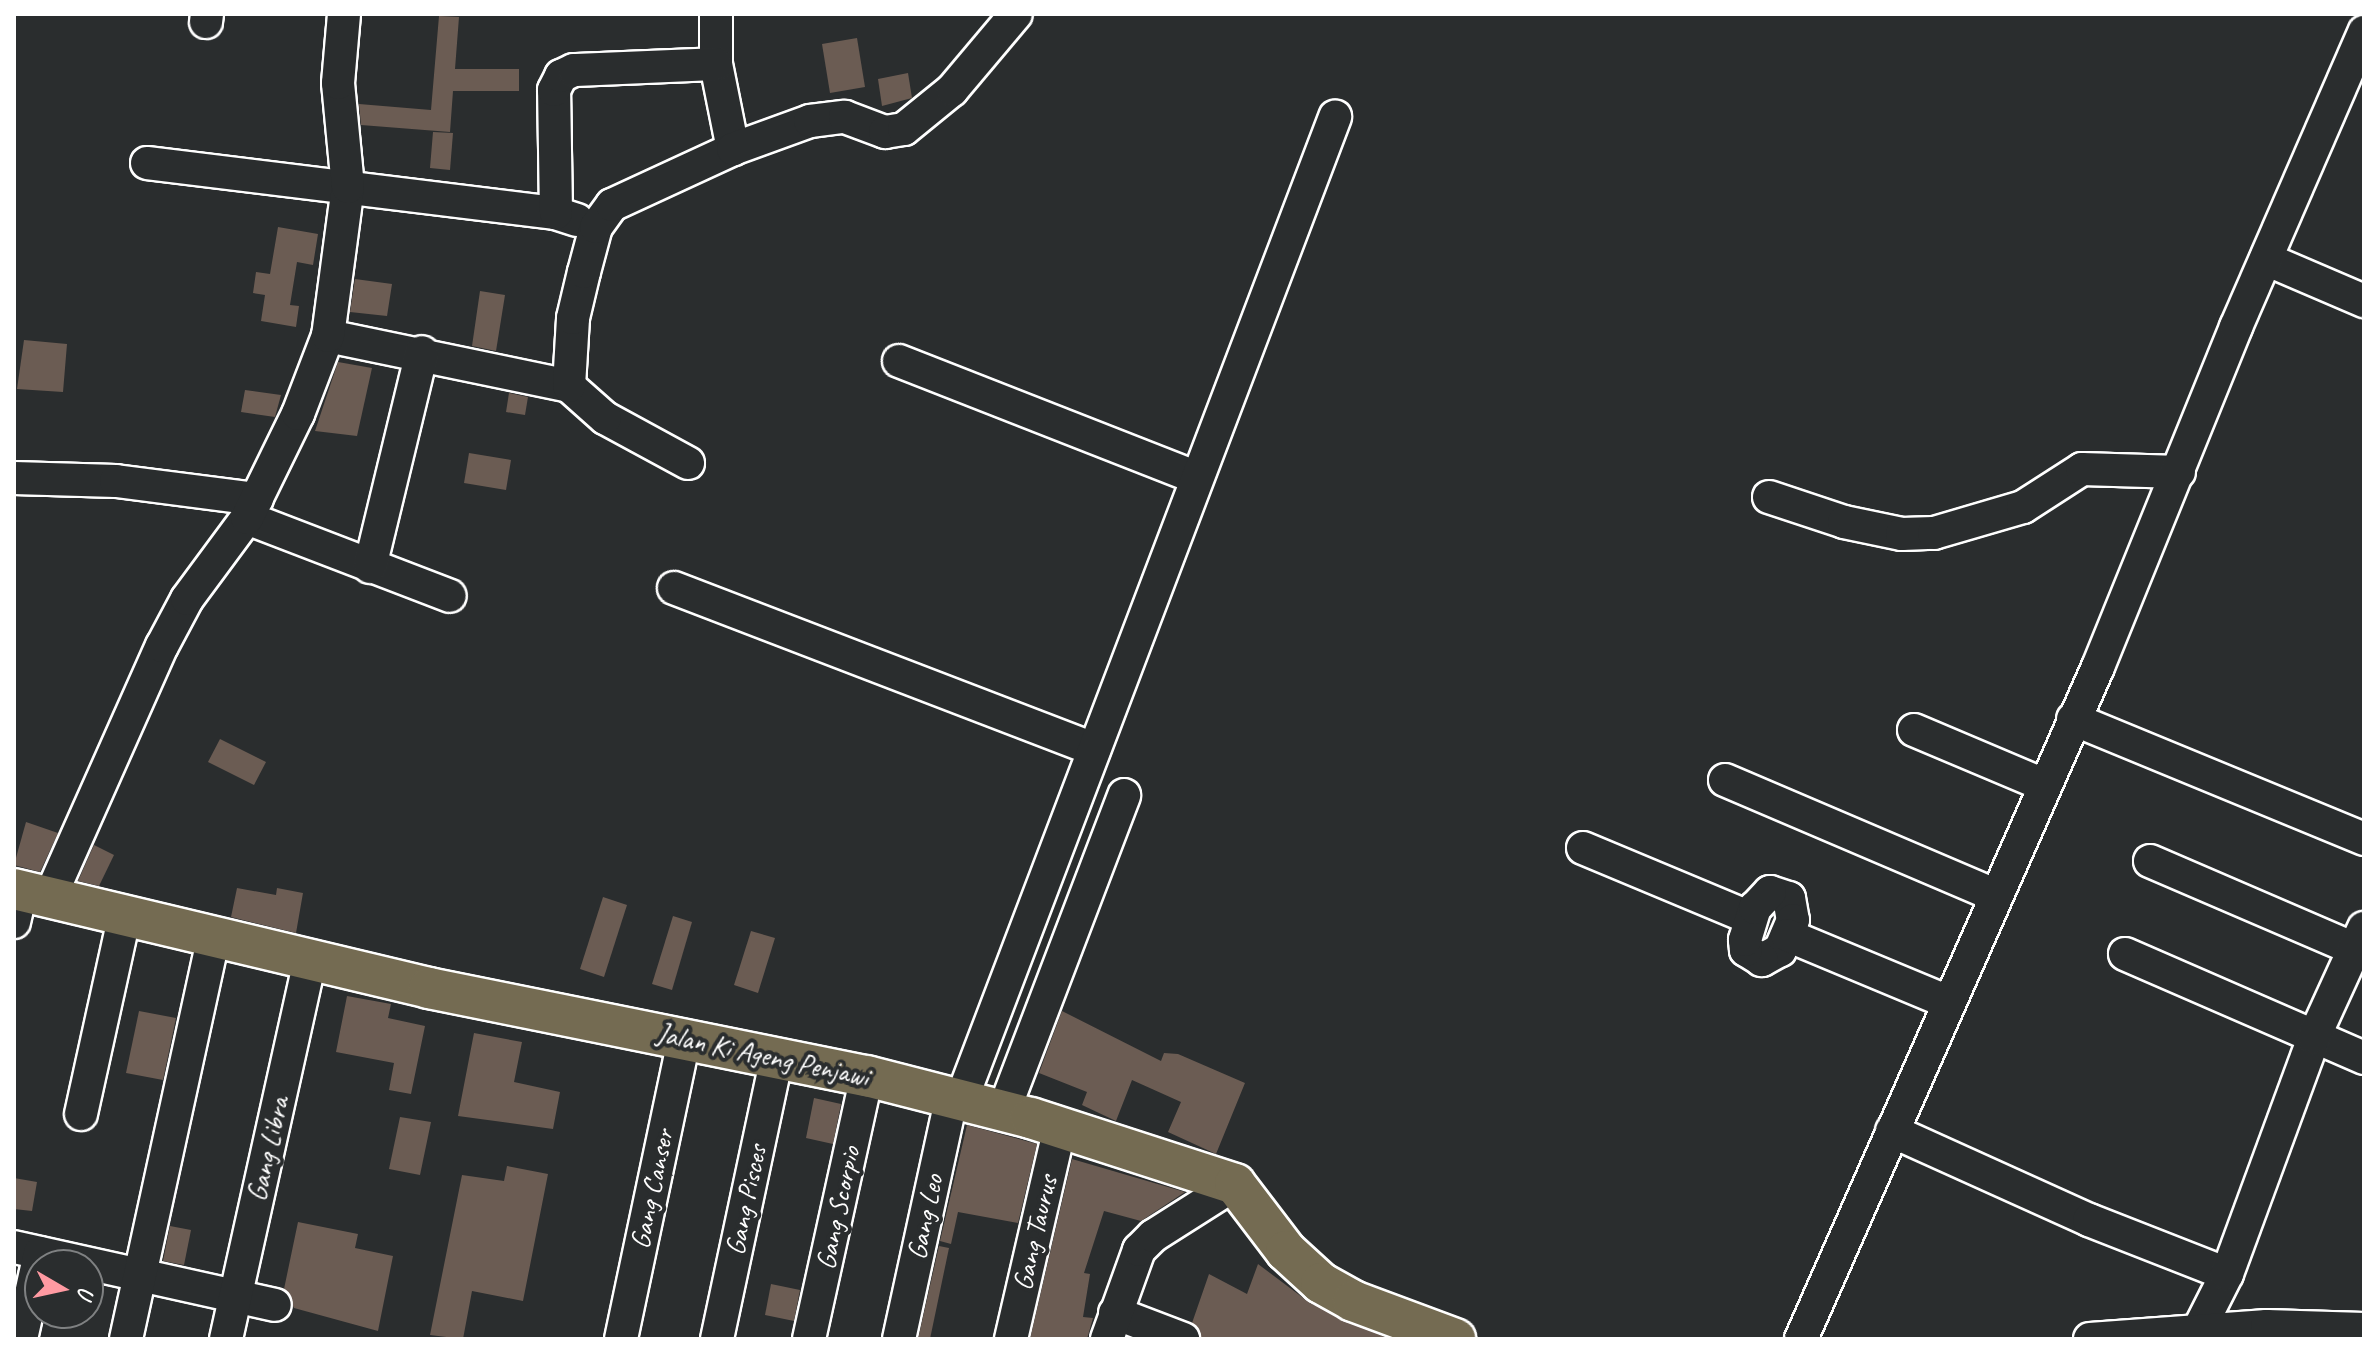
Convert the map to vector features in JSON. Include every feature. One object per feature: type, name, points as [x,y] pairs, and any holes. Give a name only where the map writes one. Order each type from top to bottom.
[{"type":"main road","name":"Jalan Ki Ageng Penjawi","points":[[25,900],[124,918],[213,940],[776,1061],[867,1076],[957,1097],[1235,1184]]},
{"type":"main road","points":[[1235,1184],[1286,1251],[1321,1283],[1353,1301],[1451,1338]]},
{"type":"street","points":[[25,900],[187,599],[252,508],[328,336],[348,187],[338,83],[344,14]]},
{"type":"street","points":[[716,14],[716,64],[733,149]]},
{"type":"street","points":[[569,386],[573,318],[596,227],[623,198],[733,149],[835,117],[885,132],[904,129],[952,90],[1016,14]]},
{"type":"street","points":[[1801,1339],[2123,608],[2266,259],[2364,32]]},
{"type":"street","points":[[556,213],[554,90],[561,76],[574,70],[716,64]]},
{"type":"street","name":"Gang Leo","points":[[899,1339],[957,1097],[1094,749],[1335,117]]},
{"type":"street","points":[[147,163],[556,213],[596,227]]},
{"type":"street","points":[[2266,259],[2364,301]]},
{"type":"street","points":[[328,336],[422,352],[569,386],[605,418],[688,463]]},
{"type":"street","points":[[370,567],[422,352]]},
{"type":"street","points":[[899,361],[1197,478]]},
{"type":"street","points":[[1769,497],[1844,522],[1902,534],[1934,533],[2023,507],[2082,469],[2173,486]]},
{"type":"street","points":[[14,478],[116,481],[252,508],[370,567],[450,596]]},
{"type":"street","points":[[674,588],[1094,749]]},
{"type":"street","points":[[2073,719],[2364,839]]},
{"type":"street","points":[[1914,730],[2044,785]]},
{"type":"street","points":[[1725,780],[1994,895]]},
{"type":"street","points":[[1004,1110],[1124,795]]},
{"type":"street","points":[[1583,848],[1750,918],[1745,940],[1752,956],[1773,958],[1787,935],[1948,1002]]},
{"type":"street","points":[[2150,861],[2361,943],[2314,1037],[2227,1274],[2196,1335]]},
{"type":"street","points":[[81,1114],[124,918]]},
{"type":"street","points":[[126,1339],[213,940]]},
{"type":"street","points":[[2125,954],[2364,1058]]},
{"type":"street","name":"Gang Libra","points":[[226,1339],[310,959]]},
{"type":"street","name":"Gang Canser","points":[[621,1339],[684,1040]]},
{"type":"street","name":"Gang Pisces","points":[[717,1339],[776,1061]]},
{"type":"street","name":"Gang Scorpio","points":[[809,1339],[867,1076]]},
{"type":"street","name":"Gang Taurus","points":[[1011,1339],[1060,1127]]},
{"type":"street","points":[[1892,1131],[2089,1220],[2227,1274]]},
{"type":"street","points":[[1178,1338],[1111,1326],[1128,1269],[1153,1236],[1235,1184]]},
{"type":"street","points":[[104,1269],[275,1305]]},
{"type":"street","points":[[21,1339],[24,1294]]},
{"type":"street","points":[[2090,1339],[2196,1335],[2267,1326],[2312,1333],[2364,1329]]},
{"type":"building","points":[[439,16],[459,17],[455,69],[519,69],[519,91],[453,91],[450,132],[361,125],[359,104],[431,110]]},
{"type":"building","points":[[857,38],[865,87],[830,93],[822,44]]},
{"type":"building","points":[[908,73],[912,98],[882,106],[878,79]]},
{"type":"building","points":[[433,132],[453,133],[450,170],[430,168]]},
{"type":"building","points":[[278,227],[318,234],[313,265],[297,262],[290,305],[299,306],[296,327],[261,321],[265,295],[253,293],[256,272],[270,274]]},
{"type":"building","points":[[355,279],[392,284],[387,316],[350,312]]},
{"type":"building","points":[[480,291],[505,295],[496,351],[472,346]]},
{"type":"building","points":[[24,340],[67,344],[63,392],[17,389]]},
{"type":"building","points":[[338,362],[372,368],[357,436],[315,431]]},
{"type":"building","points":[[245,390],[281,395],[275,417],[241,412]]},
{"type":"building","points":[[509,393],[528,397],[525,415],[506,412]]},
{"type":"building","points":[[469,453],[511,460],[506,490],[464,483]]},
{"type":"building","points":[[220,739],[266,762],[254,785],[208,762]]},
{"type":"building","points":[[26,822],[58,833],[40,872],[14,865]]},
{"type":"building","points":[[94,845],[114,855],[99,886],[78,881]]},
{"type":"building","points":[[237,888],[276,895],[277,888],[303,893],[296,933],[231,917]]},
{"type":"building","points":[[603,897],[627,905],[604,977],[580,969]]},
{"type":"building","points":[[673,916],[692,922],[672,990],[652,984]]},
{"type":"building","points":[[751,931],[775,938],[758,993],[734,985]]},
{"type":"building","points":[[347,996],[391,1004],[388,1018],[425,1026],[411,1094],[389,1090],[394,1063],[336,1052]]},
{"type":"building","points":[[139,1011],[176,1018],[163,1080],[126,1073]]},
{"type":"building","points":[[1062,1011],[1161,1061],[1164,1053],[1178,1054],[1245,1083],[1216,1154],[1168,1132],[1181,1102],[1132,1080],[1116,1121],[1082,1105],[1087,1092],[1039,1073]]},
{"type":"building","points":[[474,1033],[522,1042],[514,1082],[560,1092],[553,1129],[458,1116]]},
{"type":"building","points":[[814,1098],[841,1104],[833,1144],[806,1138]]},
{"type":"building","points":[[400,1117],[431,1122],[420,1175],[389,1169]]},
{"type":"building","points":[[967,1125],[1037,1144],[1018,1223],[958,1212],[951,1244],[940,1241]]},
{"type":"building","points":[[1072,1159],[1185,1192],[1141,1221],[1104,1211],[1084,1273],[1090,1274],[1083,1317],[1093,1318],[1087,1339],[1030,1339]]},
{"type":"building","points":[[507,1166],[548,1174],[523,1301],[472,1291],[463,1339],[430,1335],[462,1175],[504,1181]]},
{"type":"building","points":[[14,1178],[37,1182],[32,1211],[14,1209]]},
{"type":"building","points":[[298,1222],[358,1234],[355,1248],[393,1256],[378,1331],[294,1308],[284,1289]]},
{"type":"building","points":[[170,1226],[191,1230],[184,1265],[163,1261]]},
{"type":"building","points":[[939,1246],[949,1248],[930,1339],[918,1339]]},
{"type":"building","points":[[1258,1264],[1310,1303],[1389,1339],[1202,1339],[1192,1323],[1209,1274],[1247,1294]]},
{"type":"building","points":[[771,1284],[800,1290],[794,1321],[765,1315]]}]
